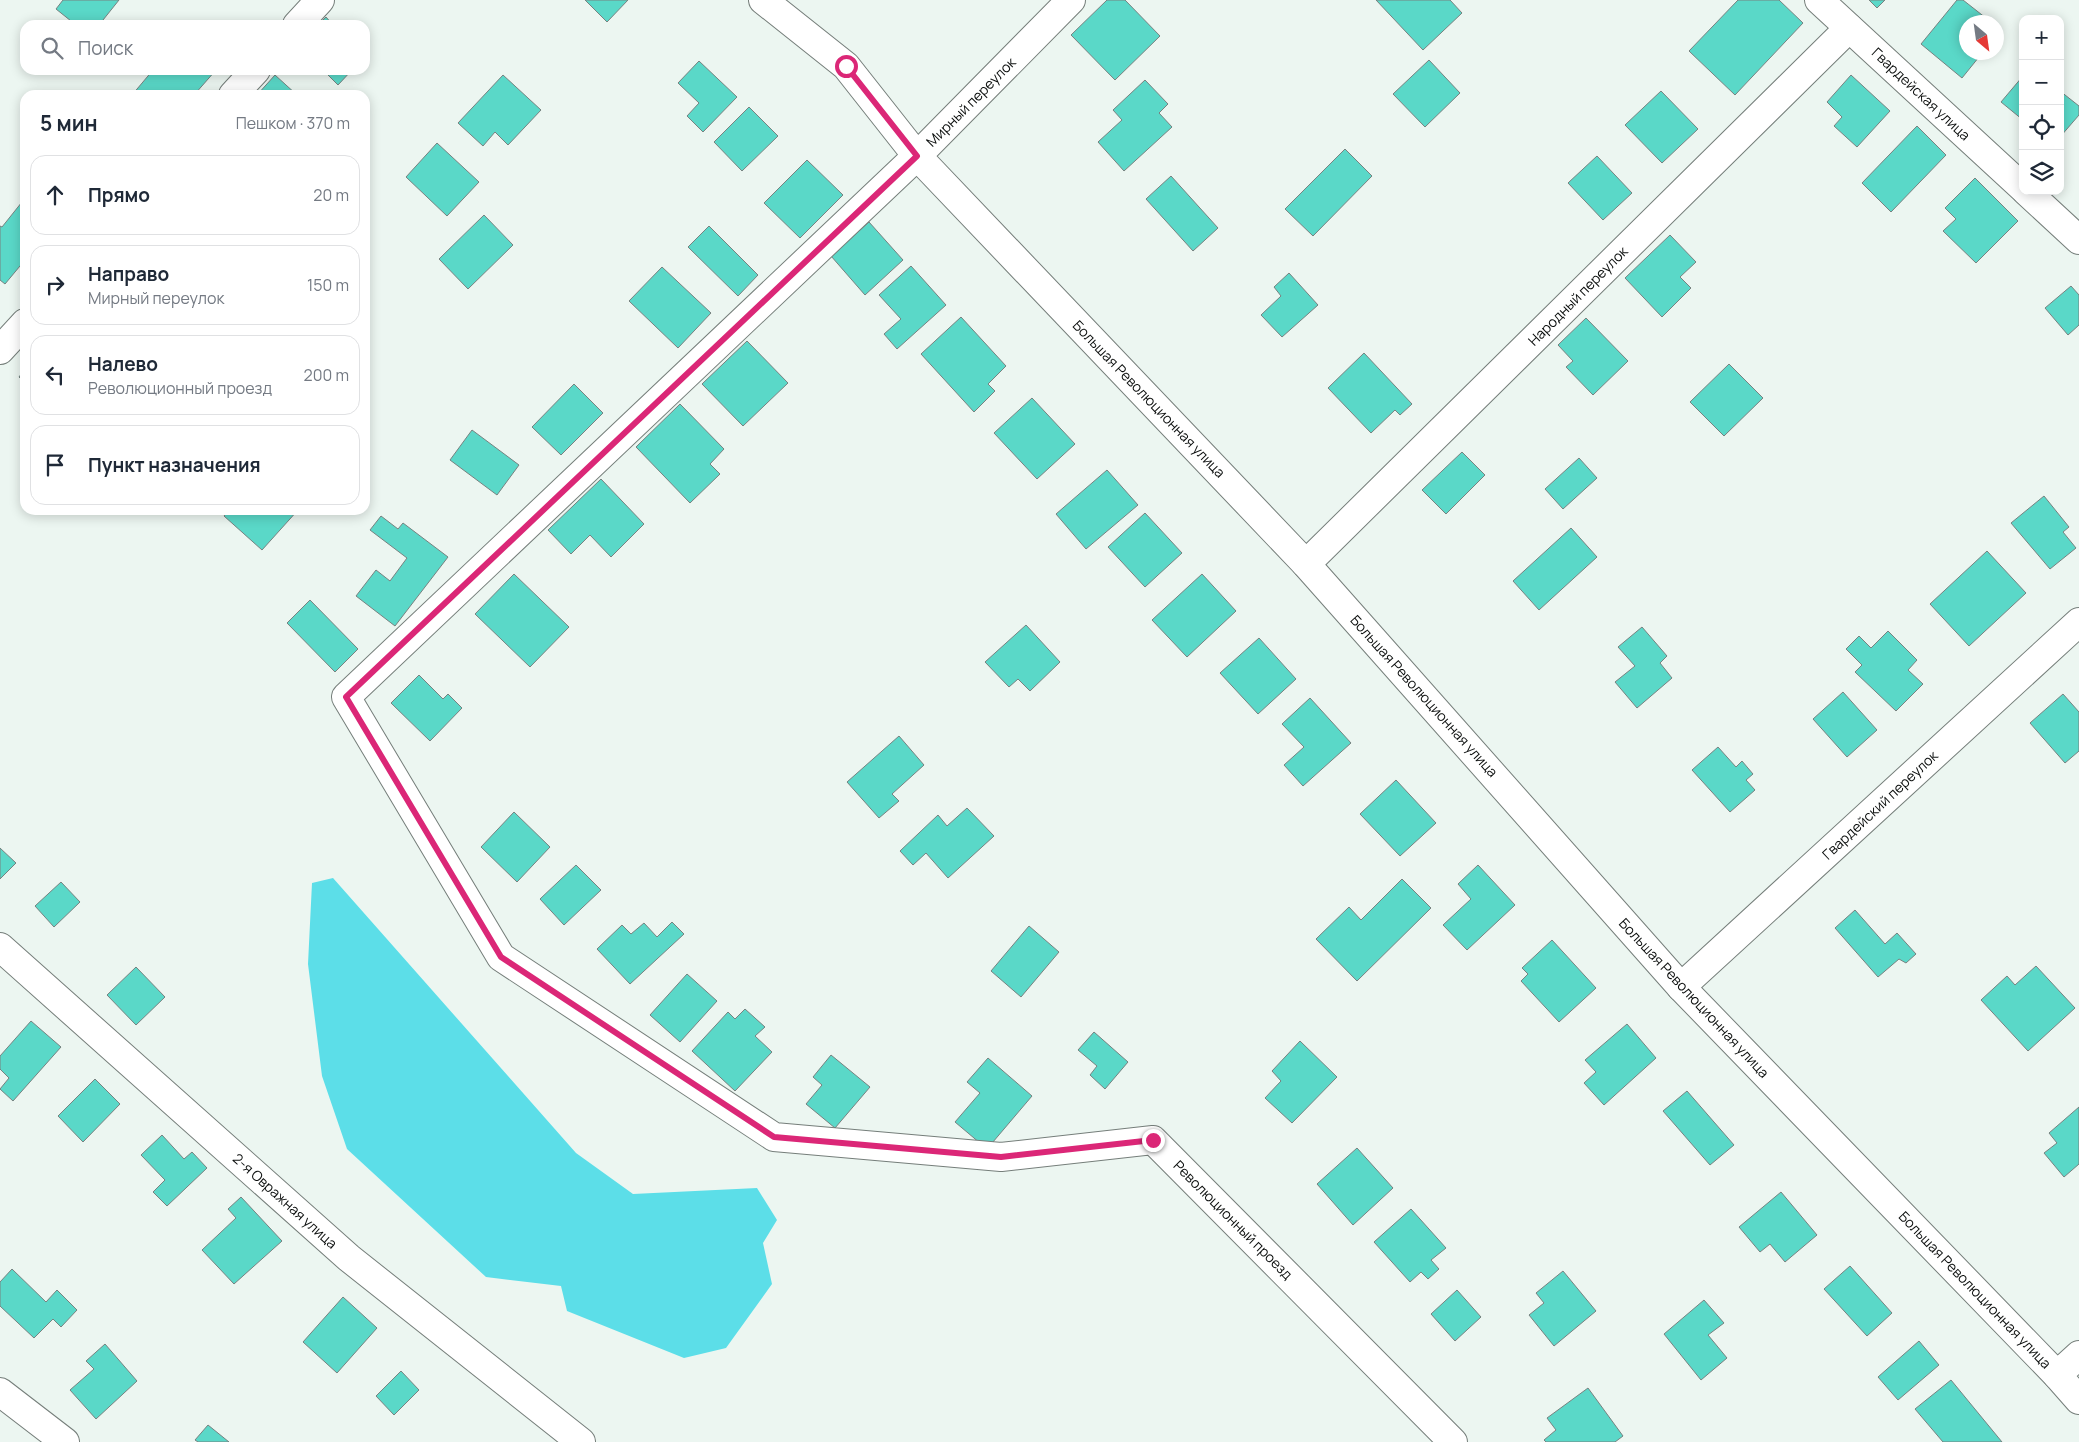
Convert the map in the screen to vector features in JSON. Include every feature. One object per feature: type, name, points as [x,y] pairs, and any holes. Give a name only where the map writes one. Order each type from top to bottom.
[{"type":"street","points":[[302,20],[320,0]]},
{"type":"street","name":"Большая Революционная улица","points":[[763,0],[846,66],[917,156],[1306,564],[1681,987],[2079,1400]]},
{"type":"street","name":"Мирный переулок","points":[[346,697],[917,156],[1071,0]]},
{"type":"street","name":"Гвардейская улица","points":[[1819,0],[2019,184]]},
{"type":"street","name":"Народный переулок","points":[[1306,564],[1849,28]]},
{"type":"street","points":[[238,90],[252,75]]},
{"type":"street","points":[[2030,195],[2079,240]]},
{"type":"street","points":[[0,350],[20,328]]},
{"type":"street","name":"Гвардейский переулок","points":[[1681,987],[2079,622]]},
{"type":"street","name":"Революционный проезд","points":[[346,697],[501,957],[774,1137],[1001,1157],[1153,1140],[1453,1442]]},
{"type":"street","name":"2-я Овражная улица","points":[[0,947],[349,1258],[581,1442]]},
{"type":"street","points":[[2056,1375],[2079,1355]]},
{"type":"street","points":[[0,1392],[65,1442]]},
{"type":"water","points":[[333,878],[576,1153],[633,1194],[757,1188],[777,1220],[763,1243],[772,1284],[726,1348],[684,1358],[567,1311],[561,1286],[486,1277],[347,1149],[322,1076],[308,964],[312,883]]},
{"type":"building","points":[[63,0],[119,0],[103,20],[70,20],[56,9]]},
{"type":"building","points":[[585,0],[628,0],[607,22]]},
{"type":"building","points":[[1107,0],[1125,0],[1160,36],[1115,80],[1071,35]]},
{"type":"building","points":[[1376,0],[1450,0],[1462,13],[1423,50]]},
{"type":"building","points":[[1738,0],[1779,0],[1803,23],[1735,95],[1689,51]]},
{"type":"building","points":[[1869,0],[1885,0],[1877,8]]},
{"type":"building","points":[[1957,0],[1963,0],[1982,15],[1959,15],[1959,60],[1977,60],[1962,78],[1921,44]]},
{"type":"building","points":[[1429,60],[1460,93],[1425,127],[1393,94]]},
{"type":"building","points":[[699,61],[737,97],[703,132],[687,116],[699,103],[678,83]]},
{"type":"building","points":[[149,75],[212,75],[198,90],[136,90]]},
{"type":"building","points":[[275,75],[292,90],[262,90]]},
{"type":"building","points":[[328,75],[347,75],[338,85]]},
{"type":"building","points":[[503,75],[541,110],[508,145],[495,132],[483,146],[458,123]]},
{"type":"building","points":[[1851,75],[1890,111],[1857,147],[1834,126],[1842,117],[1827,102]]},
{"type":"building","points":[[1145,80],[1168,104],[1159,113],[1172,127],[1124,171],[1098,142],[1122,120],[1113,110]]},
{"type":"building","points":[[2019,81],[2019,117],[2001,102]]},
{"type":"building","points":[[1661,91],[1698,129],[1662,163],[1625,125]]},
{"type":"building","points":[[2064,94],[2079,106],[2079,115],[2064,132]]},
{"type":"building","points":[[749,107],[778,136],[742,171],[714,142]]},
{"type":"building","points":[[1917,126],[1946,155],[1891,212],[1862,183]]},
{"type":"building","points":[[437,143],[479,182],[447,216],[406,177]]},
{"type":"building","points":[[1345,149],[1372,176],[1313,236],[1285,209]]},
{"type":"building","points":[[1597,156],[1632,193],[1603,220],[1568,183]]},
{"type":"building","points":[[807,160],[843,195],[800,238],[764,203]]},
{"type":"building","points":[[1171,176],[1218,228],[1193,251],[1146,199]]},
{"type":"building","points":[[1975,178],[2018,221],[1976,263],[1943,231],[1956,219],[1945,208]]},
{"type":"building","points":[[20,204],[20,266],[5,284],[0,280],[0,226],[2,227]]},
{"type":"building","points":[[484,215],[513,245],[468,289],[439,259]]},
{"type":"building","points":[[869,222],[903,260],[865,295],[831,256]]},
{"type":"building","points":[[709,226],[758,275],[738,296],[688,247]]},
{"type":"building","points":[[1670,235],[1696,262],[1680,277],[1691,288],[1662,317],[1625,278]]},
{"type":"building","points":[[911,266],[946,305],[897,349],[884,334],[901,319],[879,295]]},
{"type":"building","points":[[662,267],[711,313],[678,348],[629,301]]},
{"type":"building","points":[[1289,273],[1318,305],[1282,337],[1261,315],[1281,296],[1274,287]]},
{"type":"building","points":[[2071,286],[2079,295],[2079,325],[2068,335],[2045,308]]},
{"type":"building","points":[[961,317],[1006,366],[988,384],[995,391],[974,412],[921,354]]},
{"type":"building","points":[[1586,318],[1628,361],[1593,395],[1566,367],[1573,361],[1558,345]]},
{"type":"building","points":[[747,341],[788,383],[743,426],[702,384]]},
{"type":"building","points":[[1364,353],[1412,404],[1400,415],[1395,410],[1371,433],[1328,388]]},
{"type":"building","points":[[1729,364],[1763,398],[1724,436],[1690,402]]},
{"type":"building","points":[[574,384],[603,413],[561,455],[532,427]]},
{"type":"building","points":[[1032,398],[1075,444],[1037,479],[994,433]]},
{"type":"building","points":[[680,404],[724,449],[710,464],[720,474],[690,503],[636,447]]},
{"type":"building","points":[[472,430],[519,465],[497,495],[450,460]]},
{"type":"building","points":[[1462,452],[1485,475],[1446,514],[1422,490]]},
{"type":"building","points":[[1579,458],[1597,478],[1563,509],[1545,489]]},
{"type":"building","points":[[1107,470],[1138,505],[1086,549],[1056,514]]},
{"type":"building","points":[[601,479],[644,524],[611,557],[590,535],[571,554],[548,530]]},
{"type":"building","points":[[2044,496],[2069,527],[2063,532],[2076,548],[2050,569],[2011,523]]},
{"type":"building","points":[[1145,513],[1182,553],[1145,587],[1108,547]]},
{"type":"building","points":[[225,515],[294,515],[262,550]]},
{"type":"building","points":[[381,516],[398,529],[403,523],[448,557],[395,626],[356,596],[376,570],[390,581],[407,558],[370,530]]},
{"type":"building","points":[[1571,528],[1597,557],[1539,610],[1513,581]]},
{"type":"building","points":[[1987,551],[2026,593],[1969,646],[1930,604]]},
{"type":"building","points":[[514,574],[569,627],[530,667],[475,614]]},
{"type":"building","points":[[1202,574],[1236,611],[1187,657],[1152,620]]},
{"type":"building","points":[[310,600],[358,649],[335,672],[287,623]]},
{"type":"building","points":[[1026,625],[1060,662],[1030,691],[1018,679],[1009,687],[985,662]]},
{"type":"building","points":[[1642,627],[1667,656],[1660,663],[1672,678],[1637,708],[1615,682],[1635,666],[1618,647]]},
{"type":"building","points":[[1888,631],[1917,660],[1908,670],[1923,684],[1896,711],[1855,672],[1862,665],[1846,649],[1859,636],[1871,648]]},
{"type":"building","points":[[1259,638],[1296,679],[1258,714],[1220,673]]},
{"type":"building","points":[[419,675],[443,699],[448,694],[462,708],[430,741],[391,703]]},
{"type":"building","points":[[1843,692],[1877,730],[1847,757],[1813,719]]},
{"type":"building","points":[[2063,694],[2079,712],[2079,751],[2065,763],[2030,723]]},
{"type":"building","points":[[1310,698],[1351,743],[1303,786],[1284,765],[1304,747],[1282,724]]},
{"type":"building","points":[[899,736],[924,765],[892,794],[899,801],[879,818],[847,782]]},
{"type":"building","points":[[1718,747],[1736,767],[1742,761],[1753,774],[1746,780],[1755,790],[1730,812],[1692,770]]},
{"type":"building","points":[[1396,780],[1436,823],[1400,856],[1360,814]]},
{"type":"building","points":[[967,808],[994,836],[948,878],[926,853],[913,865],[900,851],[938,815],[947,826]]},
{"type":"building","points":[[514,812],[550,847],[517,882],[481,847]]},
{"type":"building","points":[[0,848],[16,863],[0,879]]},
{"type":"building","points":[[576,865],[601,890],[564,925],[540,899]]},
{"type":"building","points":[[1478,865],[1515,905],[1467,950],[1443,925],[1471,899],[1458,884]]},
{"type":"building","points":[[1402,879],[1431,908],[1357,981],[1316,939],[1349,907],[1361,920]]},
{"type":"building","points":[[61,882],[80,902],[54,927],[35,906]]},
{"type":"building","points":[[1855,910],[1885,944],[1897,933],[1916,954],[1906,963],[1899,959],[1878,977],[1835,928]]},
{"type":"building","points":[[672,922],[684,934],[630,984],[597,949],[622,925],[631,934],[644,923],[657,937]]},
{"type":"building","points":[[1029,926],[1059,952],[1021,997],[991,971]]},
{"type":"building","points":[[1552,940],[1596,988],[1559,1022],[1521,981],[1528,974],[1522,968]]},
{"type":"building","points":[[2036,966],[2075,1008],[2028,1051],[1981,1000],[2007,976],[2015,985]]},
{"type":"building","points":[[136,967],[165,997],[136,1025],[107,995]]},
{"type":"building","points":[[687,974],[717,1001],[680,1042],[650,1015]]},
{"type":"building","points":[[745,1009],[765,1027],[755,1036],[772,1052],[735,1091],[692,1051],[728,1012],[735,1019]]},
{"type":"building","points":[[31,1021],[61,1047],[13,1101],[0,1089],[9,1078],[0,1069],[0,1056]]},
{"type":"building","points":[[1627,1024],[1656,1058],[1604,1105],[1584,1083],[1596,1072],[1585,1060]]},
{"type":"building","points":[[1094,1032],[1128,1062],[1105,1089],[1090,1075],[1097,1066],[1078,1050]]},
{"type":"building","points":[[1300,1041],[1337,1077],[1292,1123],[1265,1098],[1281,1081],[1272,1071]]},
{"type":"building","points":[[831,1055],[870,1087],[835,1128],[806,1104],[822,1085],[813,1077]]},
{"type":"building","points":[[988,1058],[1032,1096],[987,1149],[955,1122],[980,1093],[967,1082]]},
{"type":"building","points":[[95,1079],[120,1104],[83,1142],[58,1116]]},
{"type":"building","points":[[1687,1091],[1734,1145],[1710,1165],[1663,1111]]},
{"type":"building","points":[[2079,1107],[2079,1164],[2064,1177],[2044,1153],[2057,1143],[2049,1133]]},
{"type":"building","points":[[162,1135],[184,1159],[192,1152],[207,1168],[167,1206],[153,1192],[165,1180],[141,1155]]},
{"type":"building","points":[[1357,1148],[1393,1188],[1353,1225],[1317,1184]]},
{"type":"building","points":[[1781,1192],[1817,1235],[1785,1262],[1770,1244],[1760,1252],[1739,1227]]},
{"type":"building","points":[[241,1197],[282,1241],[234,1284],[202,1250],[236,1218],[228,1209]]},
{"type":"building","points":[[1411,1209],[1446,1248],[1431,1260],[1439,1269],[1428,1279],[1421,1272],[1410,1282],[1374,1242]]},
{"type":"building","points":[[1850,1266],[1892,1313],[1867,1336],[1824,1289]]},
{"type":"building","points":[[12,1269],[46,1302],[57,1290],[77,1310],[61,1327],[53,1319],[34,1338],[0,1306],[0,1282]]},
{"type":"building","points":[[1563,1271],[1596,1311],[1554,1346],[1529,1315],[1544,1303],[1536,1293]]},
{"type":"building","points":[[1457,1290],[1481,1317],[1455,1341],[1431,1314]]},
{"type":"building","points":[[343,1297],[377,1328],[337,1373],[303,1342]]},
{"type":"building","points":[[1704,1300],[1724,1323],[1708,1335],[1727,1358],[1701,1380],[1664,1334]]},
{"type":"building","points":[[1919,1341],[1939,1365],[1898,1400],[1878,1377]]},
{"type":"building","points":[[105,1344],[137,1381],[96,1419],[70,1390],[94,1369],[86,1361]]},
{"type":"building","points":[[401,1371],[419,1390],[394,1415],[376,1396]]},
{"type":"building","points":[[1951,1380],[2002,1442],[1943,1442],[1915,1409]]},
{"type":"building","points":[[1588,1388],[1623,1436],[1615,1442],[1546,1442],[1544,1440],[1556,1430],[1547,1418]]},
{"type":"building","points":[[208,1425],[229,1442],[198,1442],[195,1440]]},
{"type":"route","points":[[846,66],[917,156],[346,697],[501,957],[774,1137],[1001,1157],[1153,1140]]}]
